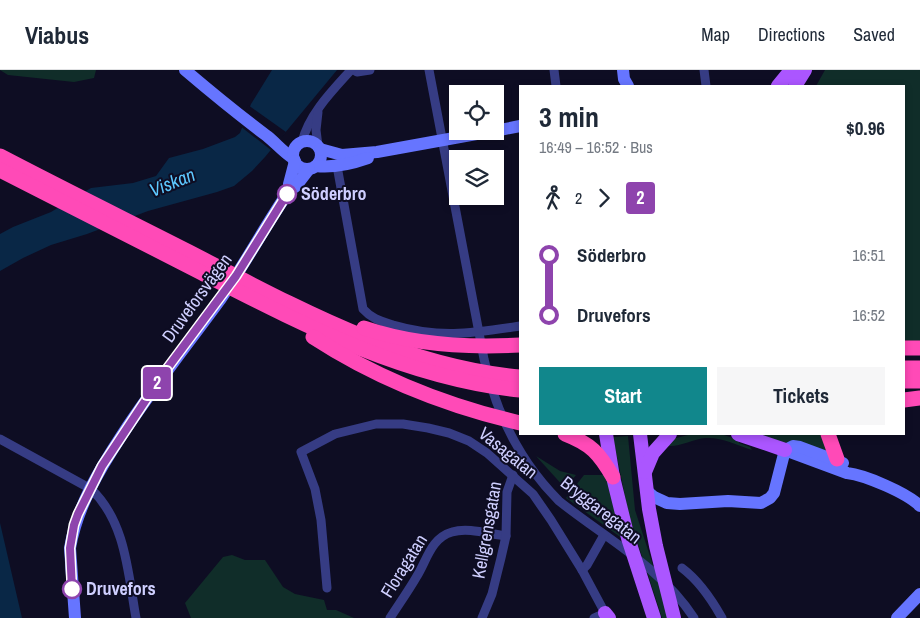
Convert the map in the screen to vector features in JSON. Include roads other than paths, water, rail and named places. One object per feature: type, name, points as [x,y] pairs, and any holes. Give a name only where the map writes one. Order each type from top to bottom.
[{"type":"highway","points":[[0,156],[56,192]]},
{"type":"highway","points":[[0,170],[56,192],[126,227],[178,261],[266,299],[393,348],[462,367],[519,377]]},
{"type":"highway","points":[[126,227],[154,234],[350,345],[392,361],[468,381],[519,390]]},
{"type":"highway","points":[[266,299],[369,329],[431,344],[476,347],[519,346]]},
{"type":"highway","points":[[266,299],[342,356],[397,382],[447,402],[519,424]]},
{"type":"highway","points":[[905,348],[920,348]]},
{"type":"highway","points":[[905,368],[920,368]]},
{"type":"highway","points":[[905,381],[920,380]]},
{"type":"highway","points":[[905,400],[920,398]]},
{"type":"highway","points":[[568,435],[592,447],[603,460],[613,477]]},
{"type":"highway","points":[[828,435],[837,459]]},
{"type":"main road","points":[[779,85],[791,70]]},
{"type":"main road","points":[[795,85],[805,70]]},
{"type":"main road","points":[[606,435],[613,477],[628,538],[654,618]]},
{"type":"main road","points":[[640,435],[644,473],[656,546],[674,618]]},
{"type":"main road","points":[[644,473],[653,453],[669,435]]},
{"type":"main road","points":[[741,435],[785,450]]},
{"type":"main road","points":[[648,598],[648,618]]},
{"type":"street","points":[[185,70],[272,140],[280,150],[295,160],[301,167],[338,171],[369,158],[377,152]]},
{"type":"street","points":[[295,160],[294,152],[318,109],[352,70],[357,72],[370,70]]},
{"type":"street","name":"Bryggaregatan","points":[[429,70],[478,332],[491,391],[498,408],[516,444],[547,490],[648,567],[687,607],[694,618]]},
{"type":"street","points":[[554,70],[556,85]]},
{"type":"street","points":[[704,70],[706,85]]},
{"type":"street","points":[[312,167],[321,158],[316,130],[318,109]]},
{"type":"street","points":[[504,129],[519,126]]},
{"type":"street","points":[[272,140],[300,143],[310,142],[319,148],[342,155],[377,152],[449,139]]},
{"type":"street","name":"Druveforsvägen","points":[[289,191],[288,184],[295,160]]},
{"type":"street","name":"Druveforsvägen","points":[[75,618],[70,548],[78,514],[102,466],[163,374],[229,286],[289,191],[296,186],[312,167]]},
{"type":"street","points":[[338,171],[363,309],[370,317],[418,332],[451,335],[519,326]]},
{"type":"street","points":[[451,335],[463,340],[484,359]]},
{"type":"street","name":"Vasagatan","points":[[327,588],[321,520],[315,489],[301,452],[335,434],[352,429],[376,424],[403,424],[449,433],[469,441],[487,453],[533,494],[582,570],[603,616]]},
{"type":"street","points":[[0,439],[91,489],[97,495],[117,527],[124,547],[136,618]]},
{"type":"street","points":[[785,450],[793,446],[800,446],[837,459],[849,465],[856,474]]},
{"type":"street","points":[[785,450],[846,473],[856,474],[901,492],[920,506]]},
{"type":"street","points":[[647,491],[654,497],[667,503],[728,501],[761,503],[770,498],[776,488],[785,450]]},
{"type":"street","name":"Kellgrensgatan","points":[[482,618],[492,594],[506,536],[507,492],[513,475]]},
{"type":"street","name":"Floragatan","points":[[390,618],[419,574],[437,540],[452,532],[468,530],[506,536]]},
{"type":"street","points":[[582,570],[587,566],[604,534]]},
{"type":"street","points":[[682,568],[691,574],[722,618]]},
{"type":"street","points":[[897,618],[920,594]]},
{"type":"water","name":"Viskan","points":[[272,70],[337,70],[265,157],[234,186],[148,211],[87,234],[51,245],[0,271],[0,234],[51,212],[91,188],[133,183],[156,176],[169,158],[203,149],[235,137],[240,133],[251,104]]},
{"type":"water","points":[[0,523],[22,618],[0,618]]},
{"type":"place","name":"Söderbro","points":[[287,194]]},
{"type":"place","name":"Druvefors","points":[[72,589]]}]
